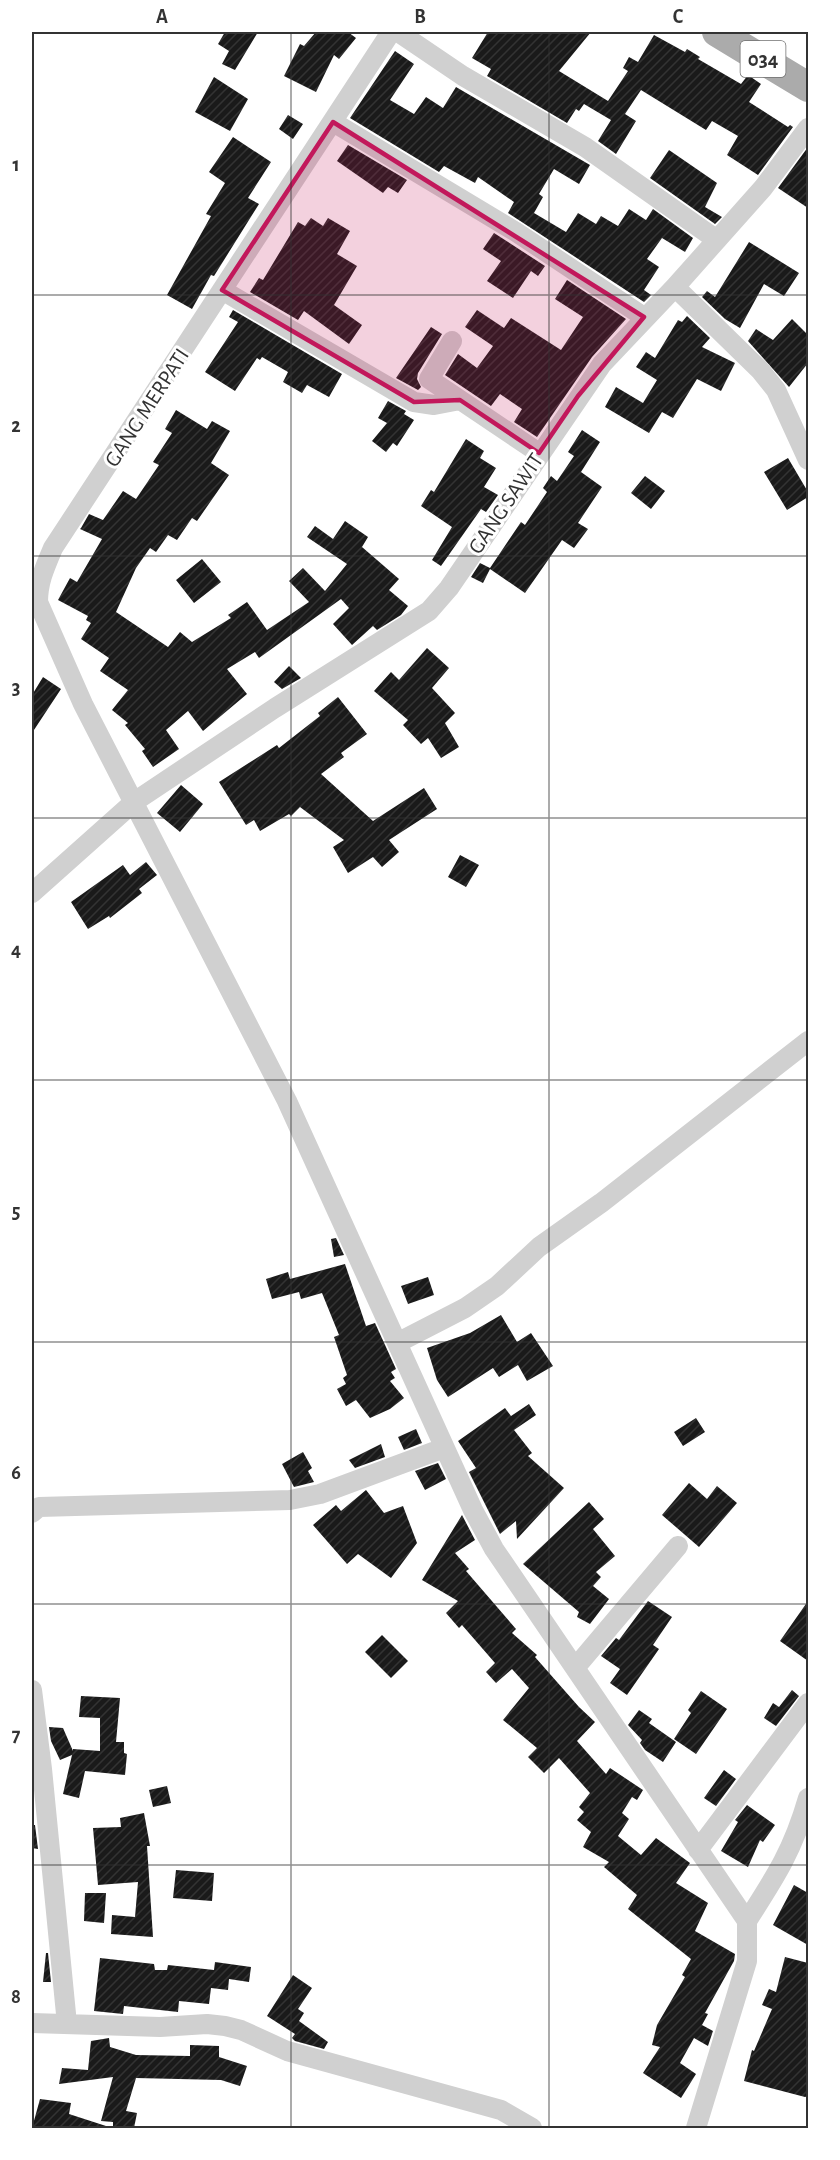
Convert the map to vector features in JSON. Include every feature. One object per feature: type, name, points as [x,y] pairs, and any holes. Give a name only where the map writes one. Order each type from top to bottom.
[{"type":"main road","name":"034","points":[[717,32],[808,87]]},
{"type":"street","name":"GANG MERPATI","points":[[391,32],[53,548],[38,587],[41,614],[83,704],[286,1101],[444,1448],[494,1549],[747,1921]]},
{"type":"street","points":[[398,32],[463,76],[585,147],[717,240]]},
{"type":"street","points":[[333,122],[516,232],[644,317]]},
{"type":"street","name":"GANG SAWIT","points":[[32,893],[134,802],[275,708],[429,611],[448,588],[602,364],[644,317],[675,287],[763,188],[808,129]]},
{"type":"street","points":[[675,287],[760,370],[776,390],[808,460]]},
{"type":"street","points":[[222,290],[414,402],[434,405],[460,400]]},
{"type":"street","points":[[452,341],[429,380],[539,453]]},
{"type":"street","points":[[397,1342],[465,1308],[497,1286],[539,1246],[601,1203],[808,1041]]},
{"type":"street","points":[[32,1513],[39,1507],[290,1500],[320,1494],[444,1448]]},
{"type":"street","points":[[575,1668],[678,1546]]},
{"type":"street","points":[[32,1690],[68,2024]]},
{"type":"street","points":[[698,1850],[808,1703]]},
{"type":"street","points":[[696,2128],[747,1961],[747,1921],[780,1871],[797,1836],[808,1798]]},
{"type":"street","points":[[32,2023],[160,2027],[207,2024],[225,2026],[287,2051],[501,2110],[532,2128]]},
{"type":"highlighted area","points":[[333,122],[644,317],[578,396],[539,453],[460,400],[414,402],[222,290]]},
{"type":"building","points":[[225,32],[258,32],[235,70],[222,64],[229,51],[218,44]]},
{"type":"building","points":[[316,32],[348,32],[356,38],[339,59],[334,55],[316,92],[284,76],[300,44],[304,46]]},
{"type":"building","points":[[488,32],[591,32],[559,71],[608,101],[628,71],[623,68],[629,57],[638,62],[654,35],[685,52],[687,49],[700,57],[698,59],[741,84],[748,75],[761,84],[749,102],[788,127],[790,125],[793,127],[758,175],[727,155],[738,136],[712,121],[706,130],[641,90],[625,114],[636,121],[616,154],[598,141],[611,120],[584,104],[579,111],[576,109],[567,123],[487,76],[491,69],[472,58]]},
{"type":"building","points":[[395,51],[414,64],[390,100],[414,114],[426,97],[443,108],[456,87],[590,165],[579,184],[554,169],[539,194],[543,197],[534,213],[566,232],[578,213],[596,224],[601,216],[618,226],[629,209],[646,220],[653,209],[693,238],[685,252],[662,238],[647,259],[659,267],[644,290],[651,295],[644,302],[508,213],[514,202],[478,177],[475,183],[444,166],[439,172],[350,118]]},
{"type":"building","points":[[214,77],[248,99],[230,131],[195,112]]},
{"type":"building","points":[[288,115],[303,124],[293,139],[279,129]]},
{"type":"building","points":[[233,137],[271,162],[248,198],[259,204],[214,276],[211,275],[192,309],[167,295],[211,216],[206,214],[225,183],[209,172]]},
{"type":"building","points":[[348,145],[407,180],[398,193],[388,187],[383,193],[337,161]]},
{"type":"building","points":[[808,147],[808,208],[778,188]]},
{"type":"building","points":[[669,150],[717,183],[705,207],[722,217],[715,224],[650,178]]},
{"type":"building","points":[[311,218],[323,226],[328,218],[350,231],[337,254],[357,266],[334,305],[362,325],[349,344],[304,311],[298,320],[250,292],[259,278],[263,280],[298,222],[305,226]]},
{"type":"building","points":[[494,233],[545,266],[538,276],[531,271],[513,298],[487,281],[501,261],[483,249]]},
{"type":"building","points":[[749,242],[799,273],[784,296],[764,284],[740,328],[725,319],[702,297],[707,291],[715,297]]},
{"type":"building","points":[[567,280],[626,319],[592,357],[537,437],[514,422],[522,409],[500,394],[491,406],[445,375],[458,354],[477,368],[493,346],[465,327],[477,310],[504,328],[511,318],[561,350],[583,317],[555,299]]},
{"type":"building","points":[[233,310],[342,374],[329,397],[307,385],[302,393],[283,382],[288,372],[262,357],[260,360],[257,358],[235,391],[205,372],[238,322],[229,317]]},
{"type":"building","points":[[687,316],[710,338],[702,347],[735,363],[721,391],[697,379],[673,418],[662,412],[649,433],[605,407],[616,387],[643,403],[657,380],[636,367],[646,352],[655,358],[678,320],[682,322]]},
{"type":"building","points":[[792,319],[808,335],[808,363],[789,387],[748,341],[756,329],[773,340]]},
{"type":"building","points":[[431,327],[442,334],[418,373],[417,379],[421,387],[418,390],[396,378]]},
{"type":"building","points":[[388,401],[406,411],[404,414],[414,420],[397,446],[393,443],[386,452],[372,441],[387,423],[378,418]]},
{"type":"building","points":[[176,410],[207,429],[212,421],[230,431],[211,463],[229,475],[197,521],[192,518],[177,540],[168,535],[156,552],[150,548],[136,568],[116,612],[168,647],[180,632],[192,642],[231,618],[228,615],[247,602],[267,630],[309,602],[289,581],[303,568],[325,591],[347,564],[307,537],[315,526],[333,539],[345,521],[368,537],[362,547],[399,579],[389,590],[408,606],[401,615],[377,630],[373,626],[352,645],[333,624],[349,608],[341,599],[259,658],[255,652],[227,669],[247,694],[203,731],[188,711],[166,730],[179,749],[153,767],[142,751],[145,749],[125,725],[128,723],[112,710],[128,690],[100,671],[109,658],[81,639],[91,623],[86,620],[88,616],[58,600],[70,578],[77,582],[102,539],[80,529],[89,514],[103,520],[123,491],[136,499],[159,465],[153,462],[172,433],[165,429]]},
{"type":"building","points":[[582,430],[600,442],[581,472],[602,487],[578,523],[588,529],[574,548],[562,540],[525,593],[490,569],[483,583],[471,577],[480,563],[490,568],[521,522],[525,525],[547,492],[543,488],[551,476],[557,481],[574,456],[568,452]]},
{"type":"building","points":[[466,439],[484,451],[480,458],[496,468],[484,487],[498,495],[486,512],[481,509],[441,566],[432,560],[452,527],[421,506],[431,490],[434,492]]},
{"type":"building","points":[[788,458],[808,492],[808,497],[787,510],[764,472]]},
{"type":"building","points":[[645,476],[665,491],[651,509],[631,493]]},
{"type":"building","points":[[202,559],[221,582],[194,603],[176,580]]},
{"type":"building","points":[[427,648],[449,668],[432,688],[455,713],[445,723],[459,747],[441,758],[428,738],[421,744],[403,725],[408,720],[374,691],[391,672],[399,680]]},
{"type":"building","points":[[289,666],[301,678],[282,689],[274,682]]},
{"type":"building","points":[[43,677],[61,689],[32,733],[32,695]]},
{"type":"building","points":[[338,697],[367,734],[341,753],[344,757],[321,774],[373,821],[424,788],[437,809],[389,840],[399,852],[382,867],[373,857],[348,873],[333,847],[344,840],[300,807],[291,816],[289,814],[260,831],[254,820],[246,825],[219,782],[277,745],[279,748],[320,716],[318,713]]},
{"type":"building","points":[[181,785],[203,804],[180,832],[157,813]]},
{"type":"building","points":[[460,855],[479,865],[466,887],[448,877]]},
{"type":"building","points":[[146,862],[157,875],[139,889],[142,893],[110,918],[109,916],[88,929],[71,902],[123,865],[130,875]]},
{"type":"building","points":[[336,1238],[344,1255],[334,1257],[331,1239]]},
{"type":"building","points":[[345,1264],[366,1326],[375,1323],[396,1369],[391,1372],[395,1378],[390,1381],[404,1398],[390,1409],[370,1418],[356,1400],[346,1406],[337,1389],[346,1384],[343,1378],[347,1375],[334,1337],[339,1335],[322,1293],[301,1299],[299,1292],[272,1299],[266,1279],[288,1272],[290,1279]]},
{"type":"building","points":[[428,1277],[434,1295],[408,1304],[401,1286]]},
{"type":"building","points":[[501,1315],[517,1342],[531,1333],[553,1366],[527,1381],[518,1365],[499,1377],[493,1368],[448,1397],[437,1380],[427,1348],[470,1333]]},
{"type":"building","points":[[529,1404],[536,1415],[514,1430],[532,1453],[528,1456],[564,1488],[517,1539],[516,1521],[500,1534],[469,1472],[476,1468],[458,1441],[505,1408],[511,1416]]},
{"type":"building","points":[[696,1418],[705,1432],[683,1446],[674,1432]]},
{"type":"building","points":[[416,1429],[422,1443],[404,1450],[398,1437]]},
{"type":"building","points":[[381,1444],[385,1457],[355,1468],[349,1460]]},
{"type":"building","points":[[303,1452],[312,1468],[308,1471],[314,1482],[294,1487],[282,1464]]},
{"type":"building","points":[[438,1463],[446,1479],[425,1490],[415,1471]]},
{"type":"building","points":[[689,1483],[707,1499],[717,1486],[737,1503],[699,1547],[662,1515]]},
{"type":"building","points":[[366,1490],[384,1513],[403,1506],[417,1543],[391,1578],[358,1554],[347,1564],[313,1525],[336,1505],[341,1511]]},
{"type":"building","points":[[589,1502],[604,1519],[593,1529],[615,1556],[596,1572],[601,1577],[593,1586],[609,1599],[590,1624],[577,1617],[579,1612],[523,1564]]},
{"type":"building","points":[[462,1515],[475,1540],[455,1553],[469,1569],[466,1571],[516,1629],[512,1633],[537,1655],[535,1657],[595,1722],[577,1741],[606,1774],[610,1768],[643,1790],[637,1800],[632,1797],[622,1813],[629,1819],[618,1836],[641,1855],[656,1838],[690,1863],[676,1883],[708,1903],[695,1931],[735,1954],[734,1961],[705,2013],[708,2014],[702,2025],[713,2031],[708,2046],[694,2038],[680,2063],[696,2074],[681,2098],[643,2073],[660,2047],[652,2045],[657,2025],[685,1977],[682,1975],[691,1959],[628,1909],[637,1895],[604,1867],[609,1862],[583,1847],[591,1832],[577,1820],[584,1812],[579,1807],[590,1793],[559,1758],[544,1773],[528,1757],[537,1748],[503,1720],[529,1688],[512,1669],[496,1683],[486,1672],[495,1663],[462,1625],[459,1628],[446,1613],[458,1601],[422,1580]]},
{"type":"building","points":[[648,1601],[672,1617],[653,1645],[659,1649],[627,1695],[610,1683],[620,1669],[601,1656],[616,1638],[619,1640]]},
{"type":"building","points":[[808,1601],[808,1661],[780,1641]]},
{"type":"building","points":[[382,1635],[408,1661],[391,1678],[365,1652]]},
{"type":"building","points":[[792,1690],[799,1696],[776,1726],[764,1718],[773,1703],[779,1707]]},
{"type":"building","points":[[701,1691],[727,1709],[696,1754],[674,1739],[691,1713],[688,1710]]},
{"type":"building","points":[[81,1696],[120,1698],[116,1742],[124,1742],[124,1753],[127,1754],[125,1775],[85,1771],[79,1798],[63,1794],[72,1755],[60,1760],[51,1741],[49,1727],[63,1728],[73,1751],[73,1749],[100,1751],[100,1718],[79,1717]]},
{"type":"building","points":[[639,1710],[652,1719],[649,1723],[676,1742],[663,1762],[645,1750],[640,1743],[642,1740],[628,1725]]},
{"type":"building","points":[[724,1770],[736,1779],[716,1806],[704,1798]]},
{"type":"building","points":[[167,1786],[171,1803],[153,1807],[149,1790]]},
{"type":"building","points":[[747,1805],[775,1825],[763,1842],[760,1840],[748,1867],[721,1851],[738,1822],[735,1820]]},
{"type":"building","points":[[144,1813],[150,1846],[147,1846],[153,1937],[111,1934],[112,1915],[135,1917],[138,1882],[98,1885],[93,1828],[121,1827],[120,1818]]},
{"type":"building","points":[[32,1825],[35,1825],[38,1849],[32,1848]]},
{"type":"building","points":[[176,1870],[214,1873],[212,1901],[173,1898]]},
{"type":"building","points":[[794,1885],[808,1893],[808,1945],[773,1925]]},
{"type":"building","points":[[85,1893],[106,1893],[104,1923],[84,1921]]},
{"type":"building","points":[[46,1953],[48,1953],[51,1982],[43,1982]]},
{"type":"building","points":[[785,1957],[808,1963],[808,2096],[805,2097],[744,2081],[752,2050],[754,2051],[772,2009],[762,2005],[769,1989],[776,1992]]},
{"type":"building","points":[[100,1958],[154,1964],[155,1970],[167,1970],[168,1965],[214,1970],[215,1962],[251,1967],[249,1982],[229,1979],[228,1990],[211,1988],[209,2004],[179,2001],[178,2012],[124,2006],[123,2014],[94,2011]]},
{"type":"building","points":[[293,1975],[312,1988],[298,2009],[304,2013],[299,2021],[328,2042],[324,2049],[295,2041],[292,2038],[295,2034],[267,2016]]},
{"type":"building","points":[[109,2038],[110,2047],[136,2055],[190,2056],[190,2045],[219,2046],[219,2057],[247,2066],[240,2086],[221,2080],[136,2078],[126,2111],[137,2113],[134,2128],[113,2128],[113,2122],[101,2121],[113,2077],[59,2084],[62,2068],[88,2070],[91,2041]]},
{"type":"building","points":[[40,2099],[71,2103],[69,2114],[106,2126],[105,2128],[32,2128]]}]
